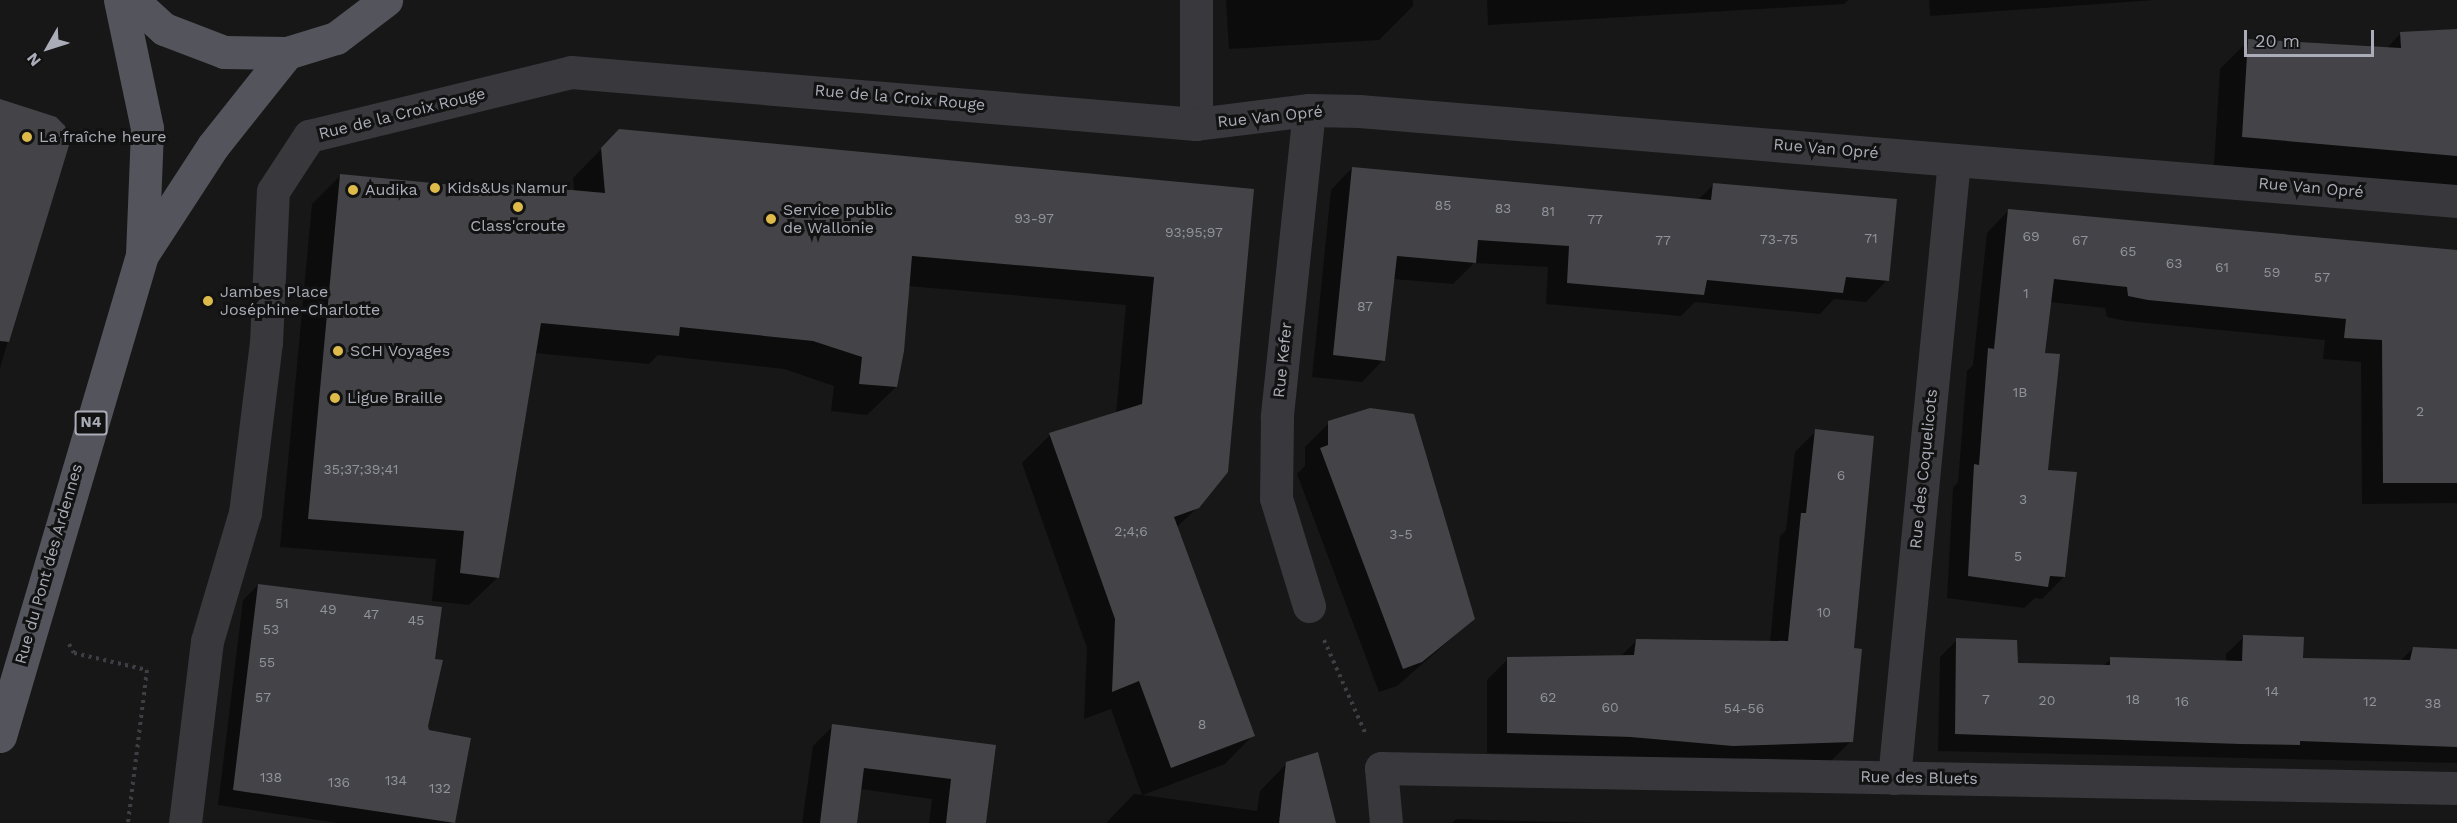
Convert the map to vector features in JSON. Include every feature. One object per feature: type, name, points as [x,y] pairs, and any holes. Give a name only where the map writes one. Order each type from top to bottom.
[{"type":"main road","name":"Rue du Pont des Ardennes","points":[[0,736],[142,255],[147,128],[120,0]]},
{"type":"main road","points":[[132,0],[164,29],[224,52],[287,53],[336,38],[386,0]]},
{"type":"main road","name":"Rue du Pont des Ardennes","points":[[142,255],[213,146],[287,53]]},
{"type":"street","points":[[1196,0],[1196,124]]},
{"type":"street","name":"Rue de la Croix Rouge","points":[[185,823],[207,641],[245,513],[266,343],[273,191],[309,136],[571,72],[1196,124]]},
{"type":"street","name":"Rue Van Opré","points":[[1196,124],[1309,110],[1359,111],[2457,201]]},
{"type":"street","name":"Rue Kefer","points":[[1309,110],[1277,417],[1276,498],[1309,606]]},
{"type":"street","name":"Rue des Coquelicots","points":[[1894,778],[1954,160]]},
{"type":"street","points":[[1381,768],[1386,823]]},
{"type":"street","name":"Rue des Bluets","points":[[1381,768],[2457,788]]},
{"type":"path","points":[[1309,606],[1381,768]]},
{"type":"path","points":[[74,653],[147,670],[128,823]]},
{"type":"building","points":[[2457,29],[2457,156],[2242,137],[2248,39],[2401,48],[2400,32]]},
{"type":"building","points":[[0,99],[56,117],[65,126],[70,142],[9,342],[0,341]]},
{"type":"building","points":[[619,129],[1254,189],[1228,472],[1199,508],[1174,517],[1255,736],[1171,768],[1139,681],[1112,692],[1115,619],[1049,433],[1142,404],[1154,277],[912,256],[904,351],[897,387],[859,384],[862,357],[813,341],[680,327],[679,336],[541,323],[499,578],[460,573],[464,531],[308,519],[340,174],[504,190],[505,184],[605,193],[601,148]]},
{"type":"building","points":[[1352,167],[1711,200],[1713,183],[1897,199],[1889,281],[1846,277],[1843,293],[1707,280],[1704,295],[1567,283],[1569,246],[1478,240],[1476,263],[1397,256],[1385,361],[1333,355]]},
{"type":"building","points":[[2008,209],[2457,250],[2457,483],[2383,483],[2382,340],[2344,338],[2346,319],[2148,300],[2128,296],[2127,287],[2054,279],[2045,353],[2060,354],[2048,470],[2077,472],[2065,577],[2050,576],[2048,587],[1968,576],[1974,464],[1979,465],[1988,348],[1994,349]]},
{"type":"building","points":[[1370,408],[1414,414],[1475,619],[1422,662],[1403,669],[1320,448],[1328,445],[1328,421]]},
{"type":"building","points":[[1815,429],[1874,436],[1854,648],[1862,649],[1853,742],[1733,746],[1631,737],[1507,733],[1507,657],[1634,655],[1636,639],[1788,641],[1801,513],[1806,513]]},
{"type":"building","points":[[258,584],[442,607],[435,659],[443,660],[428,726],[429,730],[471,738],[455,823],[233,790]]},
{"type":"building","points":[[2243,635],[2304,637],[2303,658],[2410,660],[2413,647],[2457,649],[2457,747],[2300,741],[2300,745],[2240,744],[1955,734],[1956,638],[2017,640],[2018,663],[2110,665],[2110,657],[2242,661]]},
{"type":"building","points":[[832,724],[996,745],[986,823],[946,823],[951,779],[864,768],[857,823],[820,823]]},
{"type":"building","points":[[1318,752],[1336,823],[1279,823],[1286,762]]},
{"type":"place","name":"La fraîche heure","points":[[27,137]]},
{"type":"place","name":"Kids&Us Namur","points":[[435,188]]},
{"type":"place","name":"Audika","points":[[353,190]]},
{"type":"place","name":"Class'croute","points":[[518,207]]},
{"type":"place","name":"Service public de Wallonie","points":[[771,219]]},
{"type":"place","name":"Jambes Place Joséphine-Charlotte","points":[[208,301]]},
{"type":"place","name":"SCH Voyages","points":[[338,351]]},
{"type":"place","name":"Ligue Braille","points":[[335,398]]}]
